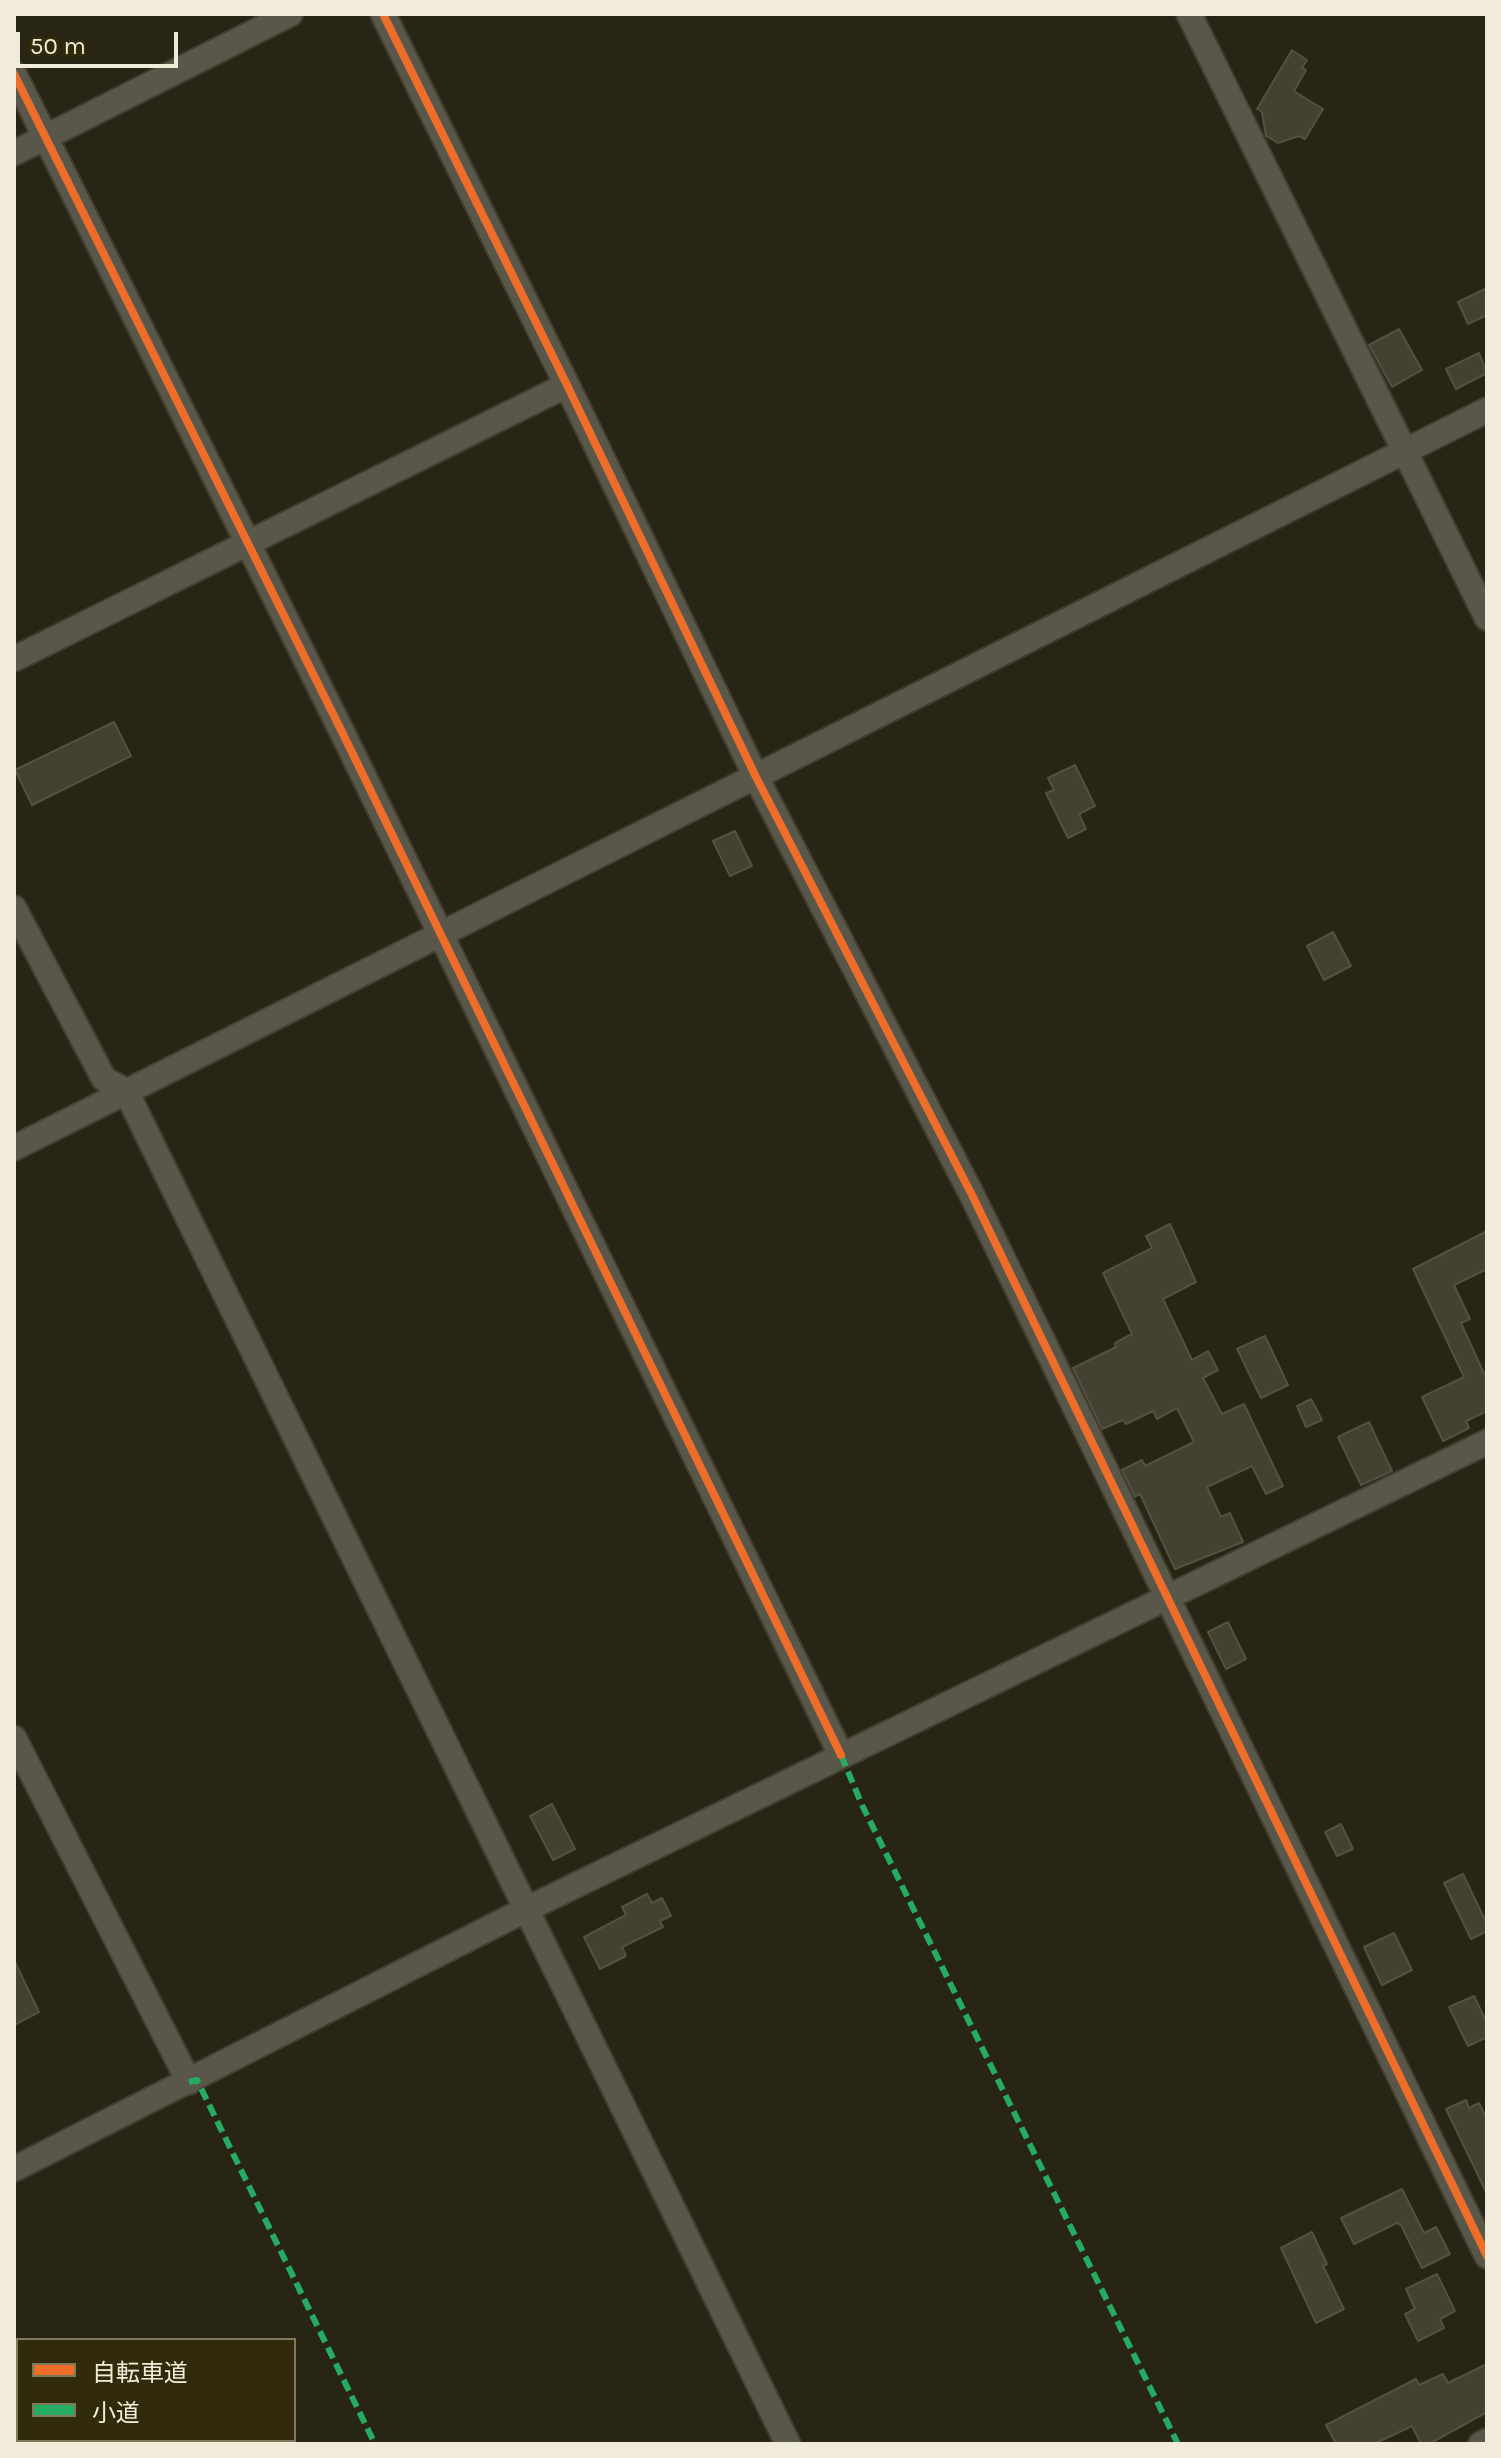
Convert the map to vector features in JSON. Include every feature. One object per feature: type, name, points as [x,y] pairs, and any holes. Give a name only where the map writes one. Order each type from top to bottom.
[{"type":"street","points":[[14,153],[290,14]]},
{"type":"street","points":[[383,14],[756,777],[972,1195],[1487,2256]]},
{"type":"street","points":[[1189,14],[1487,618]]},
{"type":"street","points":[[14,74],[841,1755]]},
{"type":"street","points":[[14,659],[567,385]]},
{"type":"street","points":[[14,1148],[1487,410]]},
{"type":"street","points":[[14,908],[104,1079],[126,1091],[788,2444]]},
{"type":"street","points":[[14,2169],[527,1909],[1487,1442]]},
{"type":"street","points":[[14,1738],[189,2082]]},
{"type":"street","points":[[1481,2444],[1487,2441]]},
{"type":"building","points":[[1292,50],[1307,60],[1302,68],[1306,70],[1294,91],[1323,109],[1305,139],[1299,136],[1278,143],[1266,136],[1262,112],[1257,109]]},
{"type":"building","points":[[1487,288],[1487,315],[1468,324],[1458,302]]},
{"type":"building","points":[[1399,329],[1422,370],[1392,387],[1369,345]]},
{"type":"building","points":[[1479,353],[1487,373],[1456,389],[1446,369]]},
{"type":"building","points":[[114,722],[131,756],[32,805],[15,770]]},
{"type":"building","points":[[1075,765],[1095,806],[1079,814],[1086,829],[1068,838],[1046,793],[1054,790],[1048,778]]},
{"type":"building","points":[[735,831],[752,866],[730,876],[713,841]]},
{"type":"building","points":[[1333,932],[1351,966],[1324,980],[1307,946]]},
{"type":"building","points":[[1170,1224],[1196,1282],[1163,1299],[1192,1360],[1208,1351],[1218,1370],[1203,1378],[1222,1414],[1244,1404],[1283,1486],[1266,1494],[1252,1466],[1207,1487],[1221,1517],[1230,1513],[1243,1542],[1175,1569],[1140,1494],[1135,1497],[1122,1470],[1142,1460],[1145,1466],[1194,1442],[1177,1408],[1157,1419],[1153,1411],[1126,1424],[1123,1420],[1102,1429],[1073,1368],[1116,1347],[1115,1343],[1132,1334],[1103,1273],[1152,1248],[1146,1236]]},
{"type":"building","points":[[1487,1231],[1487,1269],[1454,1285],[1470,1319],[1461,1323],[1487,1380],[1487,1411],[1466,1421],[1469,1428],[1443,1441],[1422,1397],[1464,1377],[1413,1269]]},
{"type":"building","points":[[1265,1336],[1288,1385],[1261,1398],[1237,1349]]},
{"type":"building","points":[[1311,1399],[1322,1420],[1306,1427],[1297,1406]]},
{"type":"building","points":[[1369,1422],[1392,1471],[1361,1485],[1338,1437]]},
{"type":"building","points":[[1228,1622],[1246,1659],[1226,1669],[1208,1632]]},
{"type":"building","points":[[552,1804],[575,1849],[553,1860],[530,1816]]},
{"type":"building","points":[[1341,1824],[1353,1849],[1337,1856],[1325,1832]]},
{"type":"building","points":[[1463,1874],[1487,1924],[1487,1931],[1471,1939],[1444,1883]]},
{"type":"building","points":[[647,1894],[652,1903],[662,1898],[671,1916],[660,1921],[663,1927],[622,1947],[626,1956],[600,1969],[584,1937],[626,1915],[622,1907]]},
{"type":"building","points":[[1394,1933],[1412,1970],[1382,1985],[1364,1947]]},
{"type":"building","points":[[14,1960],[39,2012],[14,2025]]},
{"type":"building","points":[[1474,1996],[1487,2023],[1487,2037],[1468,2046],[1449,2007]]},
{"type":"building","points":[[1466,2100],[1469,2108],[1479,2103],[1487,2119],[1487,2194],[1446,2109]]},
{"type":"building","points":[[1402,2189],[1424,2233],[1436,2227],[1450,2254],[1422,2268],[1401,2225],[1397,2223],[1354,2244],[1341,2218]]},
{"type":"building","points":[[1312,2232],[1327,2264],[1323,2266],[1344,2309],[1316,2323],[1281,2248]]},
{"type":"building","points":[[1437,2274],[1455,2311],[1440,2319],[1444,2328],[1418,2341],[1405,2314],[1415,2309],[1406,2289]]},
{"type":"building","points":[[1487,2364],[1487,2412],[1429,2444],[1421,2444],[1412,2426],[1374,2444],[1336,2444],[1326,2425],[1416,2379],[1419,2385],[1443,2374],[1448,2383]]},
{"type":"marked path","points":[[841,1755],[862,1805],[1178,2444]]},
{"type":"marked path","points":[[189,2082],[197,2080],[375,2444]]},
{"type":"cycle path","points":[[383,14],[756,777],[972,1195],[1487,2256]]},
{"type":"cycle path","points":[[14,74],[345,738],[841,1755]]}]
